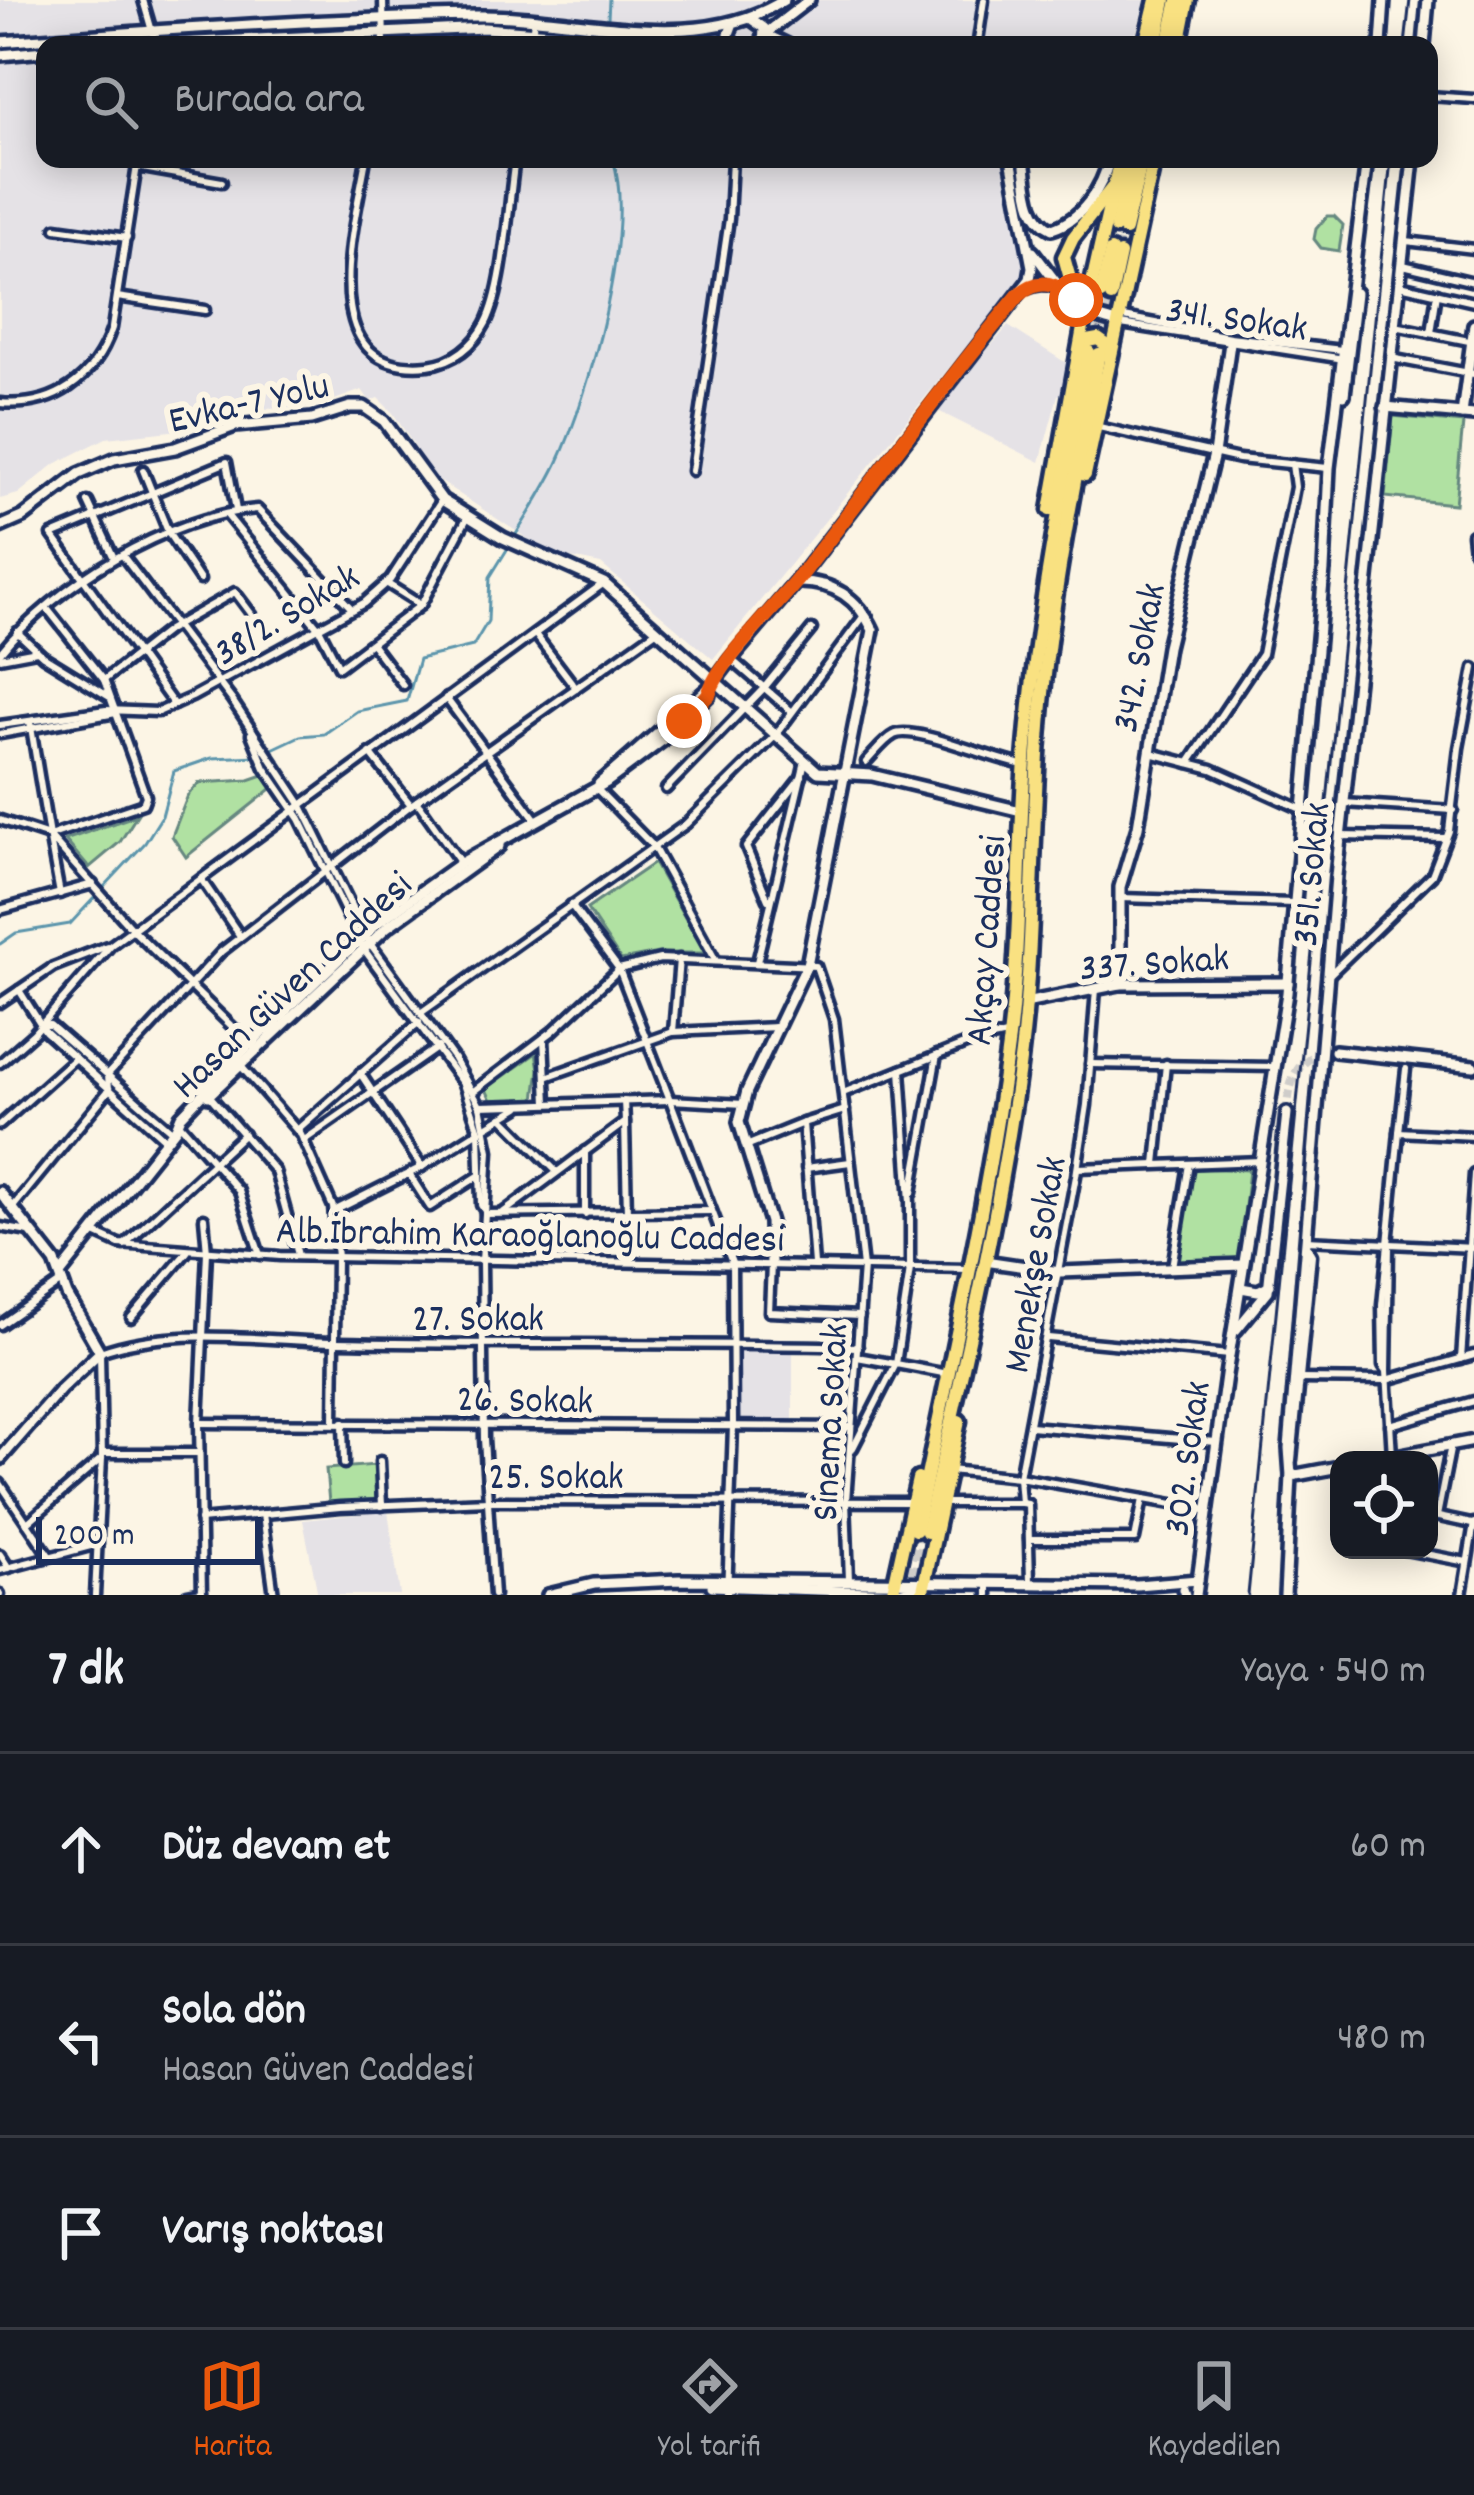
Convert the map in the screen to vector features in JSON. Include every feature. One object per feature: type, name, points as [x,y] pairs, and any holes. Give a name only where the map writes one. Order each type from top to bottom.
[{"type":"highway","points":[[1148,36],[1161,0]]},
{"type":"highway","points":[[1157,36],[1161,0]]},
{"type":"highway","points":[[1170,36],[1178,0]]},
{"type":"highway","points":[[1181,36],[1188,0]]},
{"type":"highway","points":[[1052,572],[1072,538],[1096,426],[1088,313],[1118,168]]},
{"type":"highway","points":[[1130,168],[1120,229],[1139,168]]},
{"type":"highway","points":[[1052,572],[1047,524],[1094,353],[1118,320],[1152,168]]},
{"type":"highway","points":[[1076,300],[1064,257],[1073,238],[1113,188]]},
{"type":"highway","points":[[1107,295],[1115,253]]},
{"type":"highway","name":"Akçay Caddesi","points":[[922,1531],[962,1334],[1009,1034],[1024,765],[1052,572],[1094,353]]},
{"type":"highway","name":"Akçay Caddesi","points":[[962,1334],[985,1261],[1020,1062],[1052,572]]},
{"type":"highway","points":[[893,1589],[943,1372],[962,1334]]},
{"type":"highway","points":[[923,1589],[961,1413],[962,1334]]},
{"type":"highway","points":[[903,1539],[904,1553],[917,1563],[924,1561],[932,1547]]},
{"type":"street","points":[[143,0],[152,36]]},
{"type":"street","points":[[383,0],[385,36]]},
{"type":"street","points":[[483,0],[484,16]]},
{"type":"street","points":[[298,36],[534,24],[687,30],[766,12],[784,0]]},
{"type":"street","points":[[767,36],[809,0]]},
{"type":"street","points":[[978,36],[984,0]]},
{"type":"street","points":[[1382,36],[1384,0]]},
{"type":"street","points":[[1425,36],[1428,0]]},
{"type":"street","points":[[90,36],[484,16],[636,36]]},
{"type":"street","points":[[730,36],[730,28],[744,18],[756,20],[763,36]]},
{"type":"street","points":[[532,36],[534,24]]},
{"type":"street","points":[[0,42],[36,40]]},
{"type":"street","points":[[0,55],[36,52]]},
{"type":"street","points":[[1438,97],[1474,99]]},
{"type":"street","points":[[0,403],[41,402],[71,388],[105,349],[136,168]]},
{"type":"street","points":[[159,168],[222,182]]},
{"type":"street","points":[[364,168],[346,304],[352,322],[377,355],[414,365],[443,362],[461,353],[485,325],[494,297],[514,168]]},
{"type":"street","points":[[692,471],[731,202],[732,168]]},
{"type":"street","points":[[1012,168],[1032,267],[1019,295]]},
{"type":"street","points":[[1025,168],[1032,210],[1052,229],[1077,216],[1105,168]]},
{"type":"street","name":"302. Sokak","points":[[1198,1590],[1232,1334],[1288,983],[1329,468],[1347,355],[1366,168]]},
{"type":"street","name":"351. Sokak","points":[[1285,1595],[1306,1242],[1340,836],[1412,168]]},
{"type":"street","points":[[56,228],[127,238]]},
{"type":"street","points":[[1023,231],[1036,258],[1060,288],[1088,313],[1118,320]]},
{"type":"street","points":[[1406,242],[1474,249]]},
{"type":"street","points":[[1403,266],[1474,282]]},
{"type":"street","points":[[1019,295],[1031,284],[1044,282],[1060,288]]},
{"type":"street","points":[[1400,285],[1474,302]]},
{"type":"street","points":[[1431,333],[1437,293]]},
{"type":"street","name":"Hasan Güven Caddesi","points":[[62,1277],[174,1131],[252,1046],[364,941],[461,863],[608,782],[663,740],[709,694],[731,658],[796,582],[1019,295]]},
{"type":"street","points":[[117,297],[205,310]]},
{"type":"street","name":"341. Sokak","points":[[1118,320],[1230,344],[1347,355]]},
{"type":"street","name":"341. Sokak","points":[[1118,320],[1347,355]]},
{"type":"street","points":[[1385,407],[1468,415],[1474,325]]},
{"type":"street","points":[[1395,326],[1472,341]]},
{"type":"street","name":"342. Sokak","points":[[1120,984],[1120,898],[1138,827],[1171,626],[1214,454],[1230,344]]},
{"type":"street","points":[[1391,358],[1470,374]]},
{"type":"street","name":"Evka-7 Yolu","points":[[0,527],[22,517],[79,474],[114,460],[175,448],[235,426],[313,419],[356,406],[370,410],[442,500],[467,518],[604,583],[659,629],[711,686],[744,709],[805,767]]},
{"type":"street","points":[[1096,426],[1214,454],[1329,468]]},
{"type":"street","points":[[174,705],[52,535],[227,462],[236,510]]},
{"type":"street","points":[[1189,763],[1262,654],[1295,487],[1292,464]]},
{"type":"street","points":[[143,470],[169,534],[200,580]]},
{"type":"street","name":"38/2. Sokak","points":[[0,725],[158,712],[219,683],[320,630],[386,583],[442,500]]},
{"type":"street","points":[[88,502],[119,558],[176,625],[251,730],[298,807],[364,941],[469,1095],[482,1129],[489,1175],[482,1261],[484,1424],[494,1595]]},
{"type":"street","points":[[0,656],[17,632],[82,576],[169,534],[236,510],[257,508],[353,610]]},
{"type":"street","points":[[226,514],[320,630],[339,668],[421,605],[467,518]]},
{"type":"street","points":[[1472,534],[1474,550]]},
{"type":"street","points":[[796,582],[833,587],[850,597],[873,630],[807,965],[739,1122],[770,1222],[770,1312],[860,1316]]},
{"type":"street","points":[[386,583],[421,605]]},
{"type":"street","points":[[0,1003],[52,967],[111,945],[134,930],[604,583]]},
{"type":"street","points":[[104,680],[176,625],[235,592],[253,616]]},
{"type":"street","points":[[46,607],[104,680],[142,782],[143,804],[49,836]]},
{"type":"street","points":[[422,1012],[686,824],[774,736],[866,614]]},
{"type":"street","points":[[12,1208],[109,1090],[107,1075],[187,985],[328,867],[659,629]]},
{"type":"street","points":[[667,789],[764,688],[812,629]]},
{"type":"street","points":[[17,632],[111,697]]},
{"type":"street","points":[[535,634],[576,688]]},
{"type":"street","points":[[372,644],[403,685]]},
{"type":"street","points":[[0,656],[37,650]]},
{"type":"street","points":[[731,658],[793,712]]},
{"type":"street","points":[[1329,975],[1432,875],[1453,809],[1474,668]]},
{"type":"street","points":[[446,698],[538,822]]},
{"type":"street","points":[[30,725],[61,894]]},
{"type":"street","name":"38/2. Sokak","points":[[0,734],[30,725]]},
{"type":"street","points":[[866,762],[894,735],[910,731],[1000,762],[1024,765]]},
{"type":"street","points":[[1148,752],[1212,769],[1302,810]]},
{"type":"street","points":[[370,753],[461,863]]},
{"type":"street","points":[[805,767],[872,776],[1021,811]]},
{"type":"street","points":[[770,903],[746,847],[805,767]]},
{"type":"street","points":[[758,962],[805,767]]},
{"type":"street","points":[[597,785],[653,846],[715,960]]},
{"type":"street","points":[[1344,803],[1453,809]]},
{"type":"street","points":[[0,820],[49,836],[187,985],[252,1046]]},
{"type":"street","points":[[1340,836],[1446,838]]},
{"type":"street","name":"Hasan Güven Caddesi","points":[[364,941],[503,842]]},
{"type":"street","points":[[201,879],[241,937]]},
{"type":"street","points":[[0,910],[93,884]]},
{"type":"street","points":[[1120,898],[1294,903]]},
{"type":"street","points":[[571,905],[619,969],[732,1263],[730,1589]]},
{"type":"street","points":[[364,941],[422,1012],[475,1090],[481,1106],[481,1205],[485,1212]]},
{"type":"street","points":[[0,1063],[44,1023],[111,945]]},
{"type":"street","points":[[475,1090],[544,1038],[619,969],[660,959],[807,965]]},
{"type":"street","points":[[674,1032],[680,959]]},
{"type":"street","name":"Sinema Sokak","points":[[807,965],[816,966],[834,1019],[862,1267],[846,1501],[849,1580]]},
{"type":"street","name":"337. Sokak","points":[[1024,1003],[1120,984],[1288,983]]},
{"type":"street","name":"Menekşe Sokak","points":[[1030,1582],[1028,1504],[1021,1503],[1019,1477],[1077,1168],[1096,989]]},
{"type":"street","points":[[19,990],[44,1023],[214,1162],[239,1191],[260,1255]]},
{"type":"street","points":[[297,1130],[419,1022]]},
{"type":"street","points":[[44,1023],[45,1031],[109,1090],[174,1131]]},
{"type":"street","points":[[546,1077],[674,1032],[777,1027]]},
{"type":"street","points":[[843,1093],[965,1044],[1009,1034]]},
{"type":"street","points":[[544,1038],[547,1103]]},
{"type":"street","points":[[303,1141],[438,1047]]},
{"type":"street","points":[[1336,1051],[1407,1064],[1474,1066]]},
{"type":"street","points":[[910,1202],[937,1055]]},
{"type":"street","points":[[0,1125],[74,1058]]},
{"type":"street","points":[[237,1062],[297,1130],[334,1211],[338,1422],[344,1464]]},
{"type":"street","name":"Hasan Güven Caddesi","points":[[174,1131],[181,1116],[237,1062]]},
{"type":"street","points":[[1090,1064],[1276,1067]]},
{"type":"street","points":[[1156,1164],[1166,1064]]},
{"type":"street","points":[[1392,1451],[1387,1376],[1389,1245],[1407,1064]]},
{"type":"street","points":[[850,1453],[896,1364],[910,1269],[901,1070]]},
{"type":"street","points":[[360,1072],[422,1167]]},
{"type":"street","points":[[209,1094],[275,1171],[298,1257]]},
{"type":"street","points":[[481,1106],[670,1100],[743,1104]]},
{"type":"street","points":[[624,1101],[628,1262]]},
{"type":"street","points":[[334,1211],[410,1174],[524,1104]]},
{"type":"street","points":[[746,1146],[845,1111]]},
{"type":"street","points":[[1232,1334],[1270,1285],[1287,1113]]},
{"type":"street","points":[[502,1117],[556,1171]]},
{"type":"street","points":[[501,1214],[625,1122]]},
{"type":"street","points":[[802,1123],[814,1264]]},
{"type":"street","points":[[1399,1132],[1474,1136]]},
{"type":"street","points":[[124,1245],[244,1134]]},
{"type":"street","points":[[585,1149],[585,1214]]},
{"type":"street","points":[[1077,1168],[1261,1161]]},
{"type":"street","points":[[806,1168],[850,1162]]},
{"type":"street","points":[[1172,1268],[1189,1164]]},
{"type":"street","points":[[410,1174],[430,1207],[482,1175]]},
{"type":"street","points":[[1461,1359],[1474,1174]]},
{"type":"street","points":[[0,1192],[62,1277],[100,1352],[102,1455],[95,1595]]},
{"type":"street","points":[[485,1212],[712,1211]]},
{"type":"street","points":[[187,1595],[202,1594],[199,1423],[207,1252],[204,1218]]},
{"type":"street","points":[[0,1227],[32,1232]]},
{"type":"street","name":"Alb.İbrahim Karaoğlanoğlu Caddesi","points":[[94,1232],[124,1245],[298,1257],[969,1269]]},
{"type":"street","points":[[1306,1242],[1471,1248]]},
{"type":"street","points":[[131,1318],[188,1250]]},
{"type":"street","points":[[985,1261],[1060,1272],[1243,1265]]},
{"type":"street","points":[[0,1325],[62,1277]]},
{"type":"street","points":[[1241,1288],[1258,1291],[1270,1285]]},
{"type":"street","points":[[1238,1306],[1265,1297]]},
{"type":"street","points":[[1238,1306],[1250,1313]]},
{"type":"street","name":"27. Sokak","points":[[100,1352],[129,1342],[202,1336],[335,1342],[858,1347]]},
{"type":"street","points":[[1048,1338],[1229,1355]]},
{"type":"street","points":[[0,1459],[100,1352]]},
{"type":"street","points":[[1298,1379],[1387,1376],[1474,1355]]},
{"type":"street","points":[[857,1358],[943,1372]]},
{"type":"street","points":[[1390,1425],[1474,1401]]},
{"type":"street","name":"26. Sokak","points":[[199,1423],[851,1427]]},
{"type":"street","points":[[1030,1426],[1216,1442]]},
{"type":"street","points":[[1429,1451],[1474,1441]]},
{"type":"street","points":[[1438,1496],[1451,1445]]},
{"type":"street","points":[[27,1523],[102,1455],[199,1453]]},
{"type":"street","points":[[380,1462],[382,1506]]},
{"type":"street","points":[[1291,1470],[1330,1468]]},
{"type":"street","points":[[949,1470],[1019,1477],[1207,1510]]},
{"type":"street","points":[[0,1483],[50,1557]]},
{"type":"street","points":[[1029,1539],[1135,1539],[1143,1499]]},
{"type":"street","name":"25. Sokak","points":[[200,1520],[488,1501],[913,1502]]},
{"type":"street","points":[[942,1503],[1021,1503]]},
{"type":"street","points":[[263,1514],[274,1595]]},
{"type":"street","points":[[1438,1517],[1474,1523],[1462,1595]]},
{"type":"street","points":[[0,1554],[5,1569],[98,1544]]},
{"type":"street","points":[[1438,1556],[1467,1562]]},
{"type":"street","points":[[730,1589],[849,1580],[893,1589]]},
{"type":"street","points":[[548,1595],[637,1581],[784,1592],[923,1589],[988,1582],[1030,1582],[1070,1590],[1137,1585],[1198,1590]]},
{"type":"street","points":[[988,1582],[988,1595]]},
{"type":"street","points":[[1137,1585],[1198,1590]]},
{"type":"shaded area","points":[[0,0],[1145,0],[1135,36],[36,36],[36,168],[1008,168],[1015,225],[1031,267],[713,659],[601,564],[551,554],[435,478],[393,413],[378,398],[370,401],[362,390],[315,407],[211,411],[180,430],[106,438],[55,464],[18,494],[0,499]]},
{"type":"shaded area","points":[[1008,326],[1071,366],[1040,462],[936,410],[986,344],[991,346]]},
{"type":"shaded area","points":[[738,1347],[793,1349],[793,1424],[736,1423]]},
{"type":"shaded area","points":[[388,1511],[400,1595],[318,1595],[303,1520]]},
{"type":"green space","points":[[1327,216],[1343,225],[1339,251],[1321,248],[1314,239]]},
{"type":"green space","points":[[1393,416],[1463,423],[1455,504],[1385,497]]},
{"type":"green space","points":[[266,774],[275,786],[186,857],[172,836],[188,795],[199,783],[249,780]]},
{"type":"green space","points":[[137,815],[120,842],[89,868],[65,840]]},
{"type":"green space","points":[[654,863],[705,953],[658,953],[621,960],[587,909]]},
{"type":"green space","points":[[536,1053],[535,1099],[491,1100],[486,1089]]},
{"type":"green space","points":[[1194,1168],[1249,1170],[1239,1262],[1177,1264]]},
{"type":"green space","points":[[375,1465],[378,1499],[329,1503],[326,1469]]},
{"type":"waterway","points":[[608,18],[609,0]]},
{"type":"waterway","points":[[515,536],[557,464],[595,356],[614,269],[619,190],[615,168]]},
{"type":"waterway","points":[[266,752],[300,736],[324,734],[357,711],[407,701],[419,659],[473,646],[488,621],[490,577],[508,548]]},
{"type":"waterway","points":[[104,887],[145,843],[162,816],[174,771],[212,758],[258,756]]},
{"type":"waterway","points":[[0,944],[16,933],[70,924],[96,896]]},
{"type":"tunnel","points":[[1120,254],[1125,230]]},
{"type":"tunnel","points":[[1090,345],[1101,294]]},
{"type":"tunnel","points":[[1100,347],[1111,296]]},
{"type":"tunnel","points":[[1287,1113],[1298,1070],[1312,1057],[1335,1051]]},
{"type":"tunnel","points":[[902,1593],[916,1530]]},
{"type":"tunnel","points":[[913,1595],[927,1532]]},
{"type":"railway","points":[[1406,36],[1410,0]]},
{"type":"railway","points":[[1248,1595],[1390,168]]},
{"type":"route","points":[[684,721],[1019,295],[1031,284],[1044,282],[1076,300]]}]
